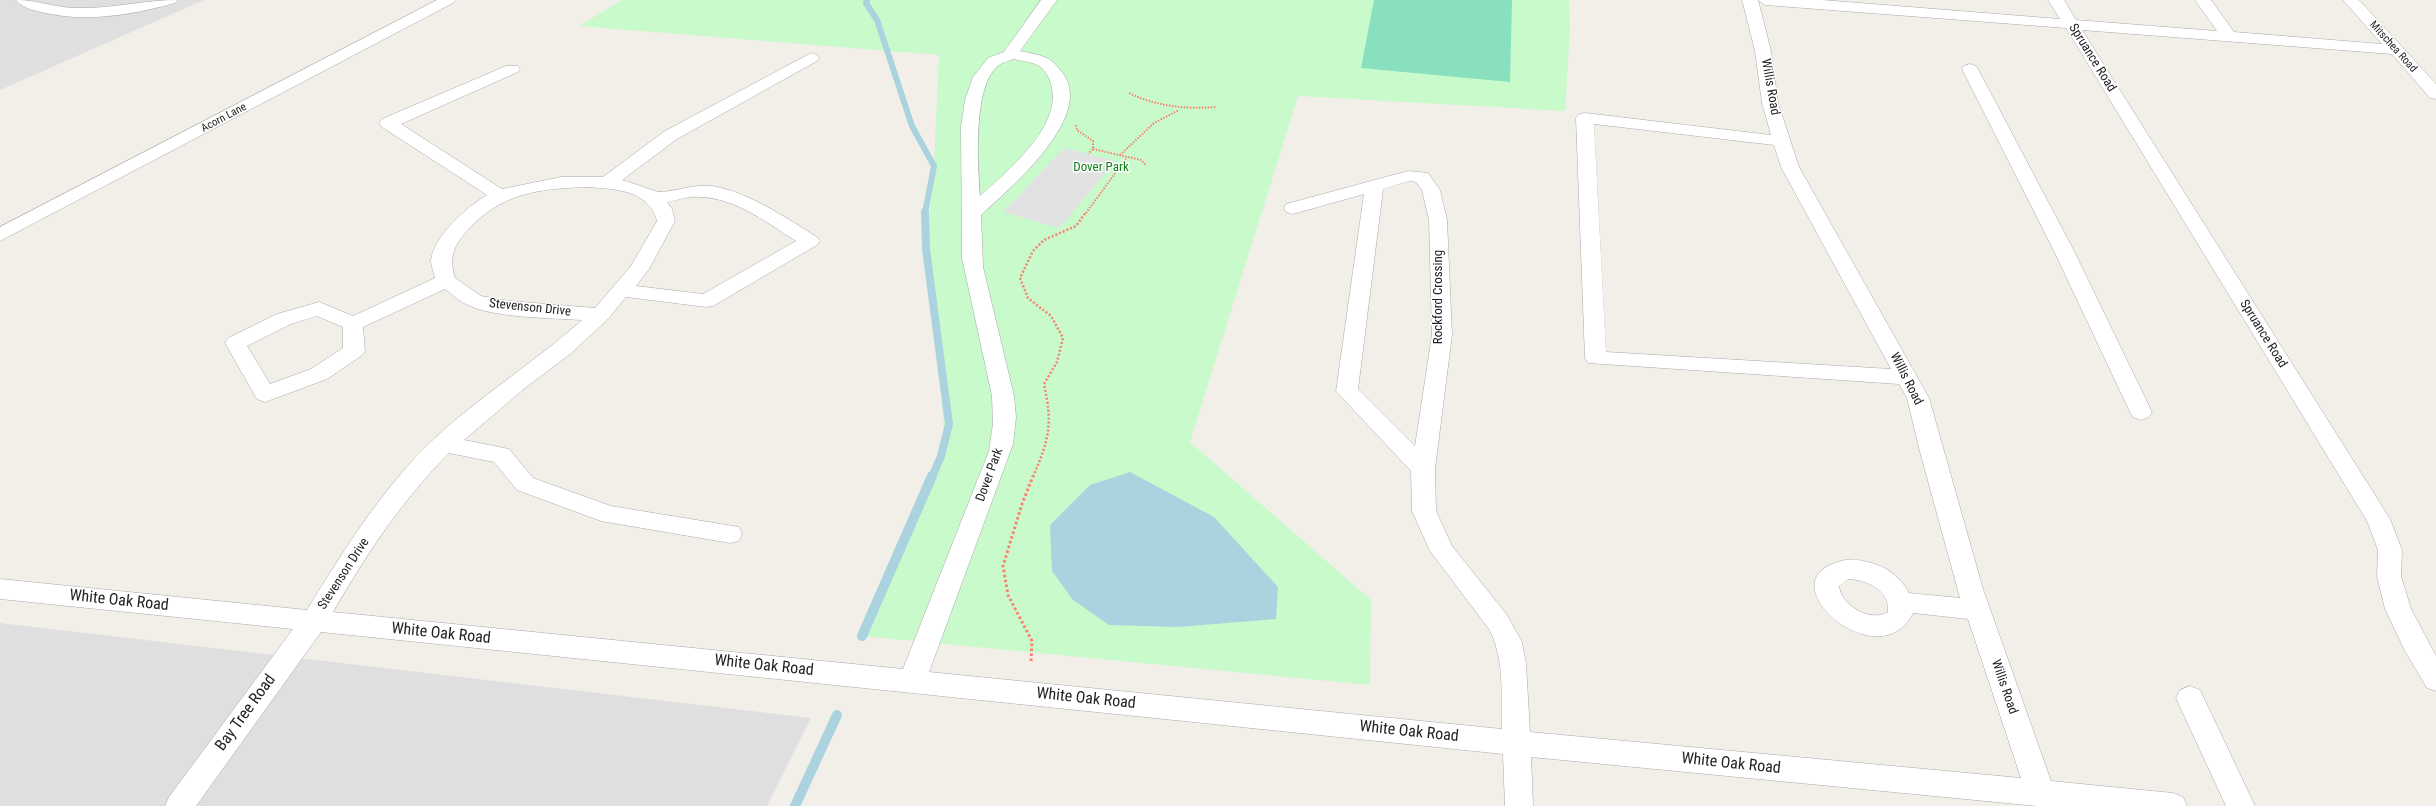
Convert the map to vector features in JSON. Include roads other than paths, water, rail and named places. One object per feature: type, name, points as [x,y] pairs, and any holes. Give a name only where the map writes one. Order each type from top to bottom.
[{"type":"street","points":[[24,0],[34,6],[67,12],[110,12],[170,0]]},
{"type":"street","name":"Acorn Lane","points":[[0,235],[448,0]]},
{"type":"street","points":[[972,214],[1038,148],[1056,120],[1061,107],[1063,95],[1061,84],[1052,70],[1034,58],[1011,54],[1020,38],[1049,0]]},
{"type":"street","name":"Willis Road","points":[[1750,0],[1763,51],[1770,103],[1790,167],[1918,398],[1930,448],[1977,610],[2041,794]]},
{"type":"street","points":[[1765,0],[1906,5],[2072,26],[2396,50]]},
{"type":"street","name":"Spruance Road","points":[[2056,0],[2378,519],[2390,550],[2389,576],[2398,609],[2414,643],[2436,680]]},
{"type":"street","points":[[2203,0],[2230,38]]},
{"type":"street","name":"Mitschea Road","points":[[2351,0],[2436,94]]},
{"type":"street","name":"Dover Park","points":[[912,681],[1000,451],[1004,430],[1003,397],[973,267],[969,231],[972,214],[970,121],[973,97],[979,81],[996,60],[1011,54]]},
{"type":"street","points":[[607,183],[671,135],[811,58]]},
{"type":"street","points":[[499,195],[388,123],[512,69]]},
{"type":"street","points":[[1970,69],[2064,251],[2141,412]]},
{"type":"street","points":[[1782,141],[1585,118],[1596,358],[1906,377]]},
{"type":"street","name":"Rockford Crossing","points":[[1293,208],[1408,176],[1422,177],[1431,190],[1438,220],[1442,335],[1423,468],[1424,511],[1432,532],[1442,551],[1498,622],[1509,642],[1513,664],[1517,743],[1518,806]]},
{"type":"street","points":[[353,324],[354,351],[319,374],[265,394],[235,343],[284,319],[318,309],[353,324],[446,280],[441,260],[447,240],[463,223],[499,195],[554,182],[581,181],[607,183],[647,193],[654,199],[675,194],[711,192],[748,205],[810,241],[706,301],[621,290]]},
{"type":"street","points":[[1374,186],[1347,391],[1423,468]]},
{"type":"street","name":"Stevenson Drive","points":[[314,621],[355,554],[414,474],[444,444],[517,383],[563,349],[600,315],[639,269],[666,221],[662,207],[654,199]]},
{"type":"street","name":"Stevenson Drive","points":[[446,280],[476,301],[509,308],[600,315]]},
{"type":"street","points":[[444,444],[501,455],[525,484],[609,515],[730,534]]},
{"type":"street","name":"White Oak Road","points":[[0,589],[1517,743],[2173,806]]},
{"type":"street","points":[[1902,602],[1977,610]]},
{"type":"street","name":"Bay Tree Road","points":[[179,806],[314,621]]},
{"type":"street","points":[[2190,698],[2241,806]]},
{"type":"water","points":[[1130,472],[1214,517],[1278,587],[1276,619],[1178,627],[1109,625],[1073,600],[1052,571],[1050,525],[1090,485]]},
{"type":"waterway","points":[[867,0],[866,3],[877,20],[912,126],[934,166],[925,213]]},
{"type":"waterway","points":[[925,213],[926,249],[949,424],[941,456],[932,477]]},
{"type":"waterway","points":[[862,636],[932,476]]},
{"type":"waterway","points":[[795,806],[837,715]]}]
